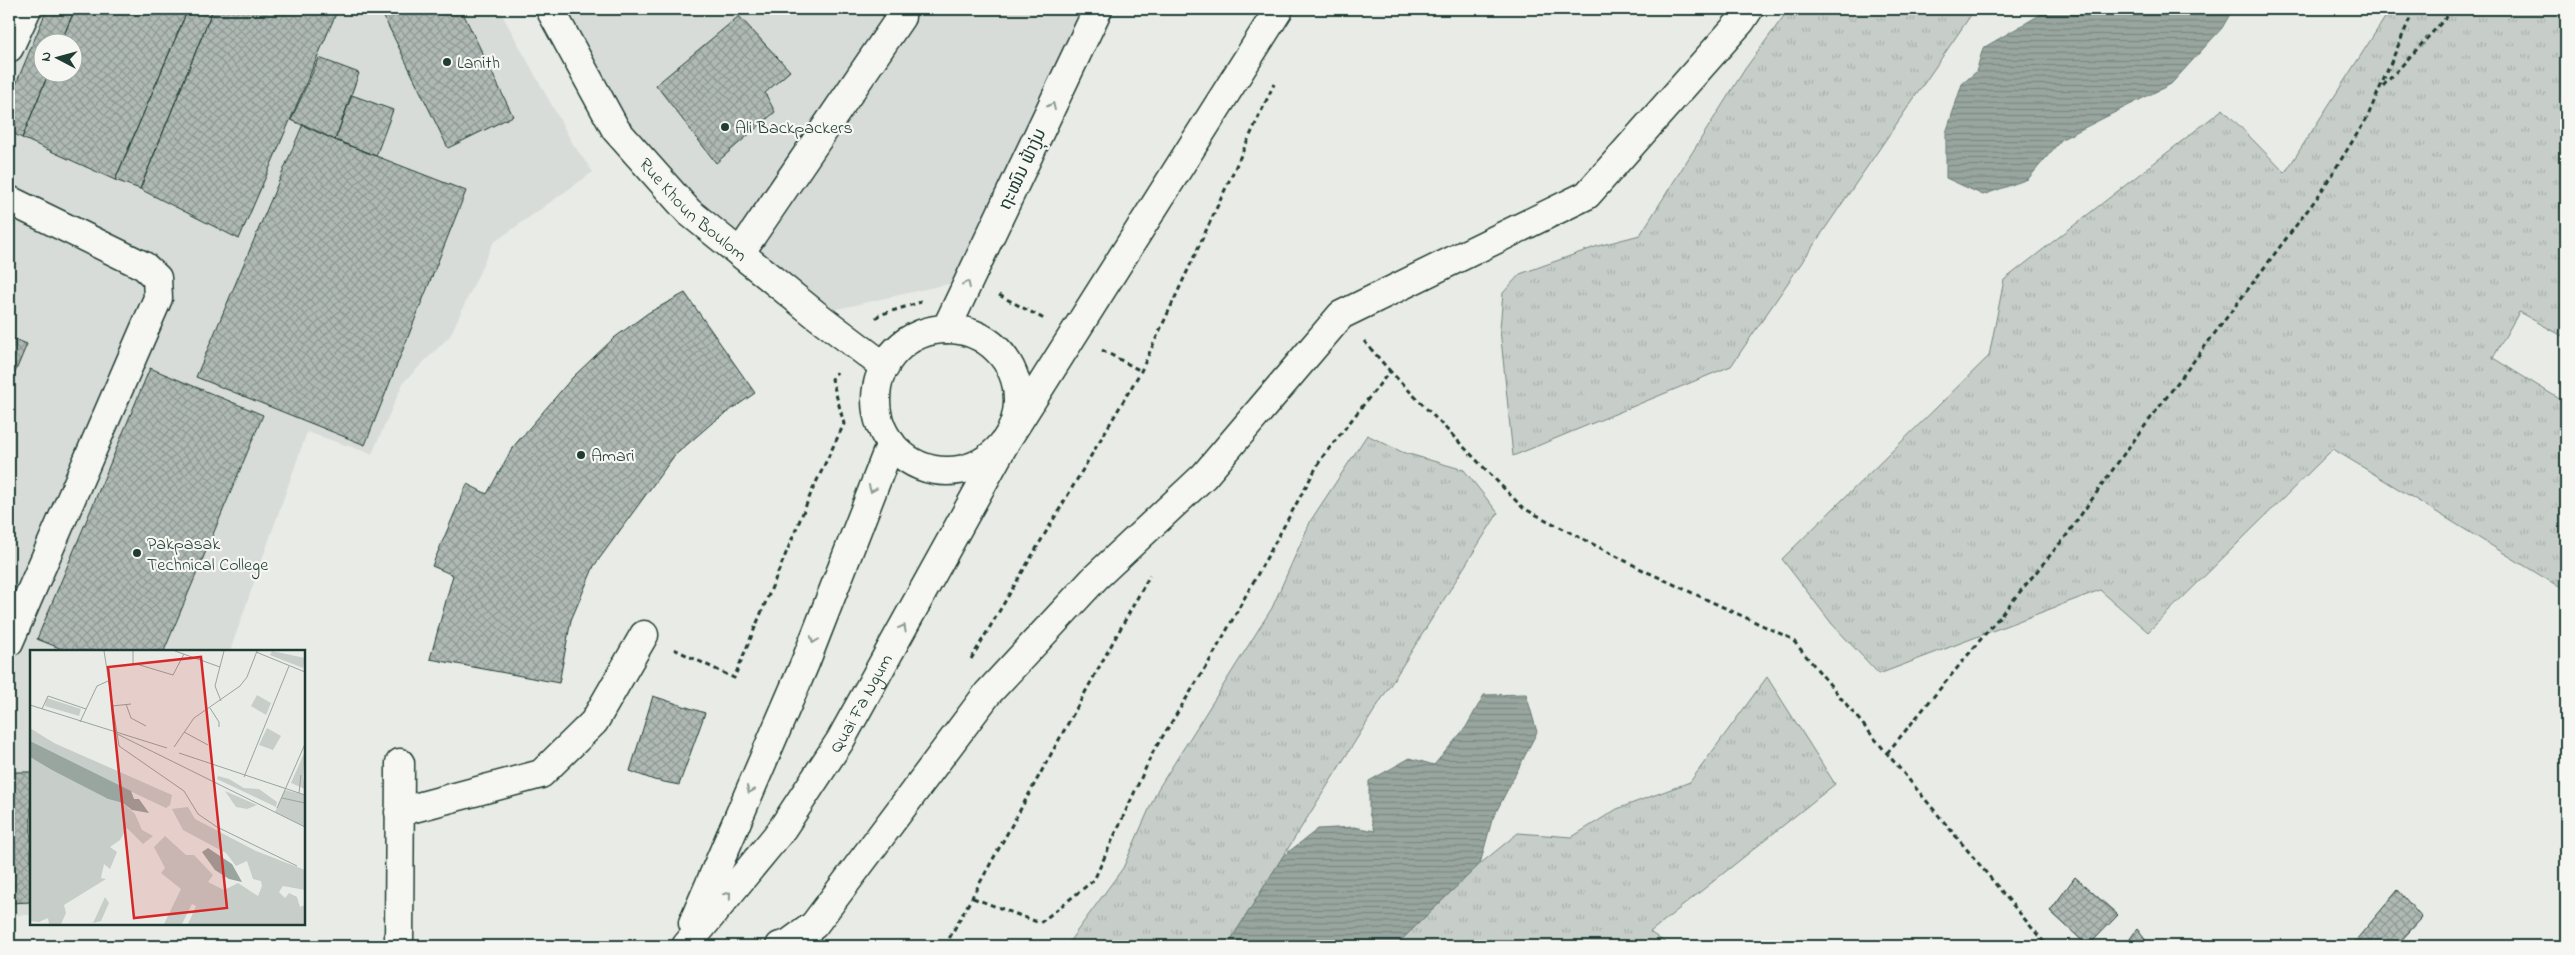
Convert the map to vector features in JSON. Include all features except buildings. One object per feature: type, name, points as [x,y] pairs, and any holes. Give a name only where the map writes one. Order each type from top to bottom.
[{"type":"street","points":[[9,48],[27,9]]},
{"type":"street","name":"Rue Khoun Boulom","points":[[550,9],[616,130],[689,212],[885,367]]},
{"type":"street","name":"ຖະໝົນ ຟ້າງຸ່ມ","points":[[946,328],[1098,9]]},
{"type":"street","points":[[1006,441],[1018,412],[1016,381],[1002,354],[977,335],[946,328],[928,331],[910,339],[896,351],[885,367],[878,386],[876,406],[881,426],[891,443],[906,459],[927,469],[949,472],[971,468],[991,458],[1006,441],[1279,9]]},
{"type":"street","points":[[780,946],[788,944],[814,926],[988,693],[1096,577],[1204,476],[1341,315],[1587,195],[1741,21],[1749,9]]},
{"type":"street","points":[[740,253],[900,16]]},
{"type":"street","points":[[9,200],[144,266],[157,278],[158,298],[9,642]]},
{"type":"street","name":"Quai Fa Ngum","points":[[684,946],[780,832],[840,741],[1006,441]]},
{"type":"street","name":"Quai Fa Ngum","points":[[684,946],[805,663],[891,443]]},
{"type":"street","points":[[399,812],[540,774],[594,722],[644,635]]},
{"type":"street","points":[[399,946],[400,763]]},
{"type":"path","points":[[1887,753],[2066,536],[2126,451],[2319,195],[2367,118],[2414,9]]},
{"type":"path","points":[[2380,88],[2454,9]]},
{"type":"path","points":[[970,660],[1140,371],[1277,78]]},
{"type":"path","points":[[973,898],[1040,923],[1094,880],[1153,752],[1212,656],[1321,459],[1390,371],[1523,508],[1645,571],[1792,639],[2048,946]]},
{"type":"path","points":[[945,946],[1152,571]]},
{"type":"shaded area","name":"Pakpasak Technical College","points":[[9,9],[499,9],[573,144],[593,172],[493,243],[450,336],[403,383],[372,454],[307,432],[230,650],[30,650],[30,915],[9,915]]},
{"type":"shaded area","points":[[550,9],[1102,9],[970,279],[815,314],[616,130]]},
{"type":"shaded area","points":[[2050,9],[2233,9],[2222,28],[2171,84],[2062,139],[2028,179],[1983,195],[1946,178],[1946,133],[1962,84],[1976,72],[1983,48]]},
{"type":"shaded area","points":[[1526,694],[1537,732],[1492,820],[1480,864],[1395,946],[1227,946],[1283,856],[1318,829],[1354,827],[1375,831],[1369,813],[1369,781],[1410,758],[1434,765],[1466,727],[1484,695]]},
{"type":"green space","points":[[1789,9],[1975,9],[1731,366],[1513,456],[1500,329],[1503,293],[1520,274],[1598,246],[1640,235],[1745,69]]},
{"type":"green space","points":[[2387,9],[2566,9],[2566,338],[2519,312],[2493,358],[2566,403],[2566,591],[2333,449],[2148,632],[2100,590],[1879,674],[1832,624],[1782,559],[1989,356],[2004,280],[2223,109],[2285,173],[2388,13]]},
{"type":"green space","points":[[1367,435],[1402,452],[1464,470],[1498,513],[1227,946],[1066,946],[1123,868],[1158,789],[1272,608],[1311,520]]},
{"type":"green space","points":[[1767,677],[1835,784],[1650,932],[1670,946],[1395,946],[1480,864],[1518,833],[1572,837],[1617,809],[1690,782]]},
{"type":"place","name":"Lanith","points":[[447,62]]},
{"type":"place","name":"Ali Backpackers","points":[[725,127]]},
{"type":"place","name":"Amari","points":[[581,455]]},
{"type":"place","name":"Pakpasak Technical College","points":[[137,553]]}]
